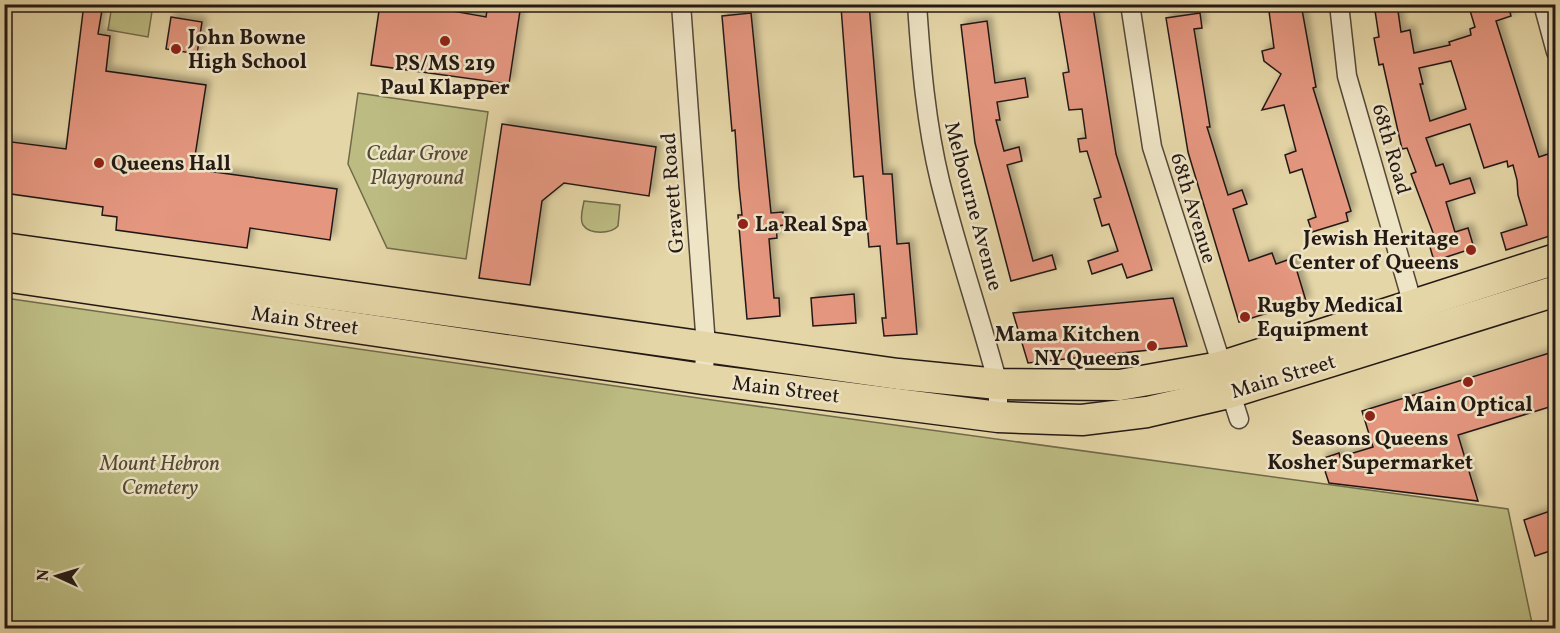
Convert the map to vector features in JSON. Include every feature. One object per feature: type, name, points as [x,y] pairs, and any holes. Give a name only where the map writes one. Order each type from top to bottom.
[{"type":"main road","name":"Main Street","points":[[4,248],[898,374],[998,384],[1120,385],[1229,393],[1413,304],[1556,259]]},
{"type":"main road","name":"Main Street","points":[[4,276],[703,379],[998,417],[1103,419],[1147,412],[1229,393],[1556,291]]},
{"type":"street","name":"Gravett Road","points":[[681,4],[706,346],[703,379]]},
{"type":"street","name":"Melbourne Avenue","points":[[917,4],[921,75],[936,161],[998,384],[998,417]]},
{"type":"street","name":"68th Avenue","points":[[1130,4],[1152,147],[1229,393]]},
{"type":"street","name":"68th Road","points":[[1339,4],[1347,76],[1413,304]]},
{"type":"street","points":[[1543,4],[1556,52]]},
{"type":"green space","points":[[112,5],[153,5],[148,37],[108,30]]},
{"type":"green space","name":"Cedar Grove Playground","points":[[358,93],[488,112],[466,259],[387,248],[348,164]]},
{"type":"green space","points":[[584,201],[620,205],[618,226],[611,231],[590,231],[581,220]]},
{"type":"green space","name":"Mount Hebron Cemetery","points":[[5,298],[712,400],[1508,509],[1533,628],[5,628]]},
{"type":"building","name":"Queens Hall","points":[[84,4],[103,4],[98,34],[110,36],[106,71],[206,85],[193,169],[337,189],[330,240],[250,228],[247,248],[116,230],[117,217],[102,215],[103,207],[4,193],[4,141],[66,149]]},
{"type":"building","name":"PS/MS 219 Paul Klapper","points":[[380,4],[413,4],[486,17],[488,4],[521,4],[509,84],[371,65]]},
{"type":"building","points":[[869,4],[883,174],[892,174],[897,244],[909,243],[917,334],[884,336],[882,318],[886,318],[880,246],[869,247],[863,176],[854,177],[841,7]]},
{"type":"building","points":[[1268,4],[1301,4],[1316,87],[1313,88],[1351,211],[1346,213],[1348,221],[1312,232],[1308,220],[1316,217],[1302,169],[1290,173],[1285,155],[1296,151],[1284,105],[1262,110],[1281,74],[1264,61],[1262,51],[1274,48]]},
{"type":"building","points":[[1374,4],[1397,4],[1401,32],[1410,30],[1414,53],[1450,45],[1449,42],[1471,35],[1470,29],[1475,27],[1468,4],[1508,4],[1511,16],[1496,21],[1539,157],[1548,154],[1556,179],[1556,234],[1506,250],[1501,233],[1527,225],[1518,195],[1513,165],[1508,167],[1507,161],[1484,168],[1470,124],[1426,138],[1436,166],[1443,164],[1450,184],[1470,178],[1475,193],[1446,202],[1455,232],[1468,228],[1474,248],[1434,261],[1428,240],[1435,238],[1411,174],[1416,172],[1407,148],[1402,149],[1383,64],[1379,65],[1374,38],[1379,37]],"holes":[[[1451,61],[1466,109],[1430,121],[1420,84],[1423,84],[1419,68]]]},
{"type":"building","points":[[1093,7],[1116,154],[1152,270],[1127,278],[1122,264],[1092,274],[1088,261],[1118,251],[1109,224],[1102,226],[1094,199],[1101,197],[1087,151],[1080,152],[1078,139],[1086,138],[1082,109],[1069,110],[1063,73],[1069,72],[1059,12]]},
{"type":"building","points":[[751,13],[771,213],[783,212],[784,225],[776,226],[777,238],[769,239],[774,298],[779,298],[780,316],[747,319],[738,215],[742,215],[735,130],[732,131],[722,16]]},
{"type":"building","points":[[1200,13],[1202,28],[1194,29],[1210,127],[1207,127],[1228,195],[1242,190],[1247,204],[1233,209],[1249,261],[1272,253],[1276,264],[1293,258],[1306,301],[1239,322],[1188,152],[1166,18]]},
{"type":"building","points":[[171,17],[202,22],[197,54],[166,49]]},
{"type":"building","points":[[987,21],[995,83],[1025,78],[1028,97],[997,102],[1000,120],[996,120],[1004,151],[1019,147],[1022,161],[1007,165],[1033,261],[1052,255],[1056,269],[1011,281],[975,143],[961,25]]},
{"type":"building","points":[[502,124],[656,147],[649,196],[564,183],[542,201],[530,285],[479,278]]},
{"type":"building","points":[[854,294],[856,323],[813,326],[811,298]]},
{"type":"building","points":[[1173,298],[1187,346],[1028,363],[1013,313]]},
{"type":"building","points":[[1556,351],[1556,405],[1458,435],[1478,501],[1329,483],[1321,459],[1339,453],[1340,457],[1373,447],[1362,411]]},
{"type":"building","points":[[1556,509],[1556,549],[1535,556],[1524,520]]},
{"type":"place","name":"PS/MS 219 Paul Klapper","points":[[445,41]]},
{"type":"place","name":"John Bowne High School","points":[[176,49]]},
{"type":"place","name":"Queens Hall","points":[[99,163]]},
{"type":"place","name":"La Real Spa","points":[[743,224]]},
{"type":"place","name":"Jewish Heritage Center of Queens","points":[[1471,250]]},
{"type":"place","name":"Rugby Medical Equipment","points":[[1245,317]]},
{"type":"place","name":"Mama Kitchen NY Queens","points":[[1152,346]]},
{"type":"place","name":"Main Optical","points":[[1468,382]]},
{"type":"place","name":"Seasons Queens Kosher Supermarket","points":[[1370,416]]}]
